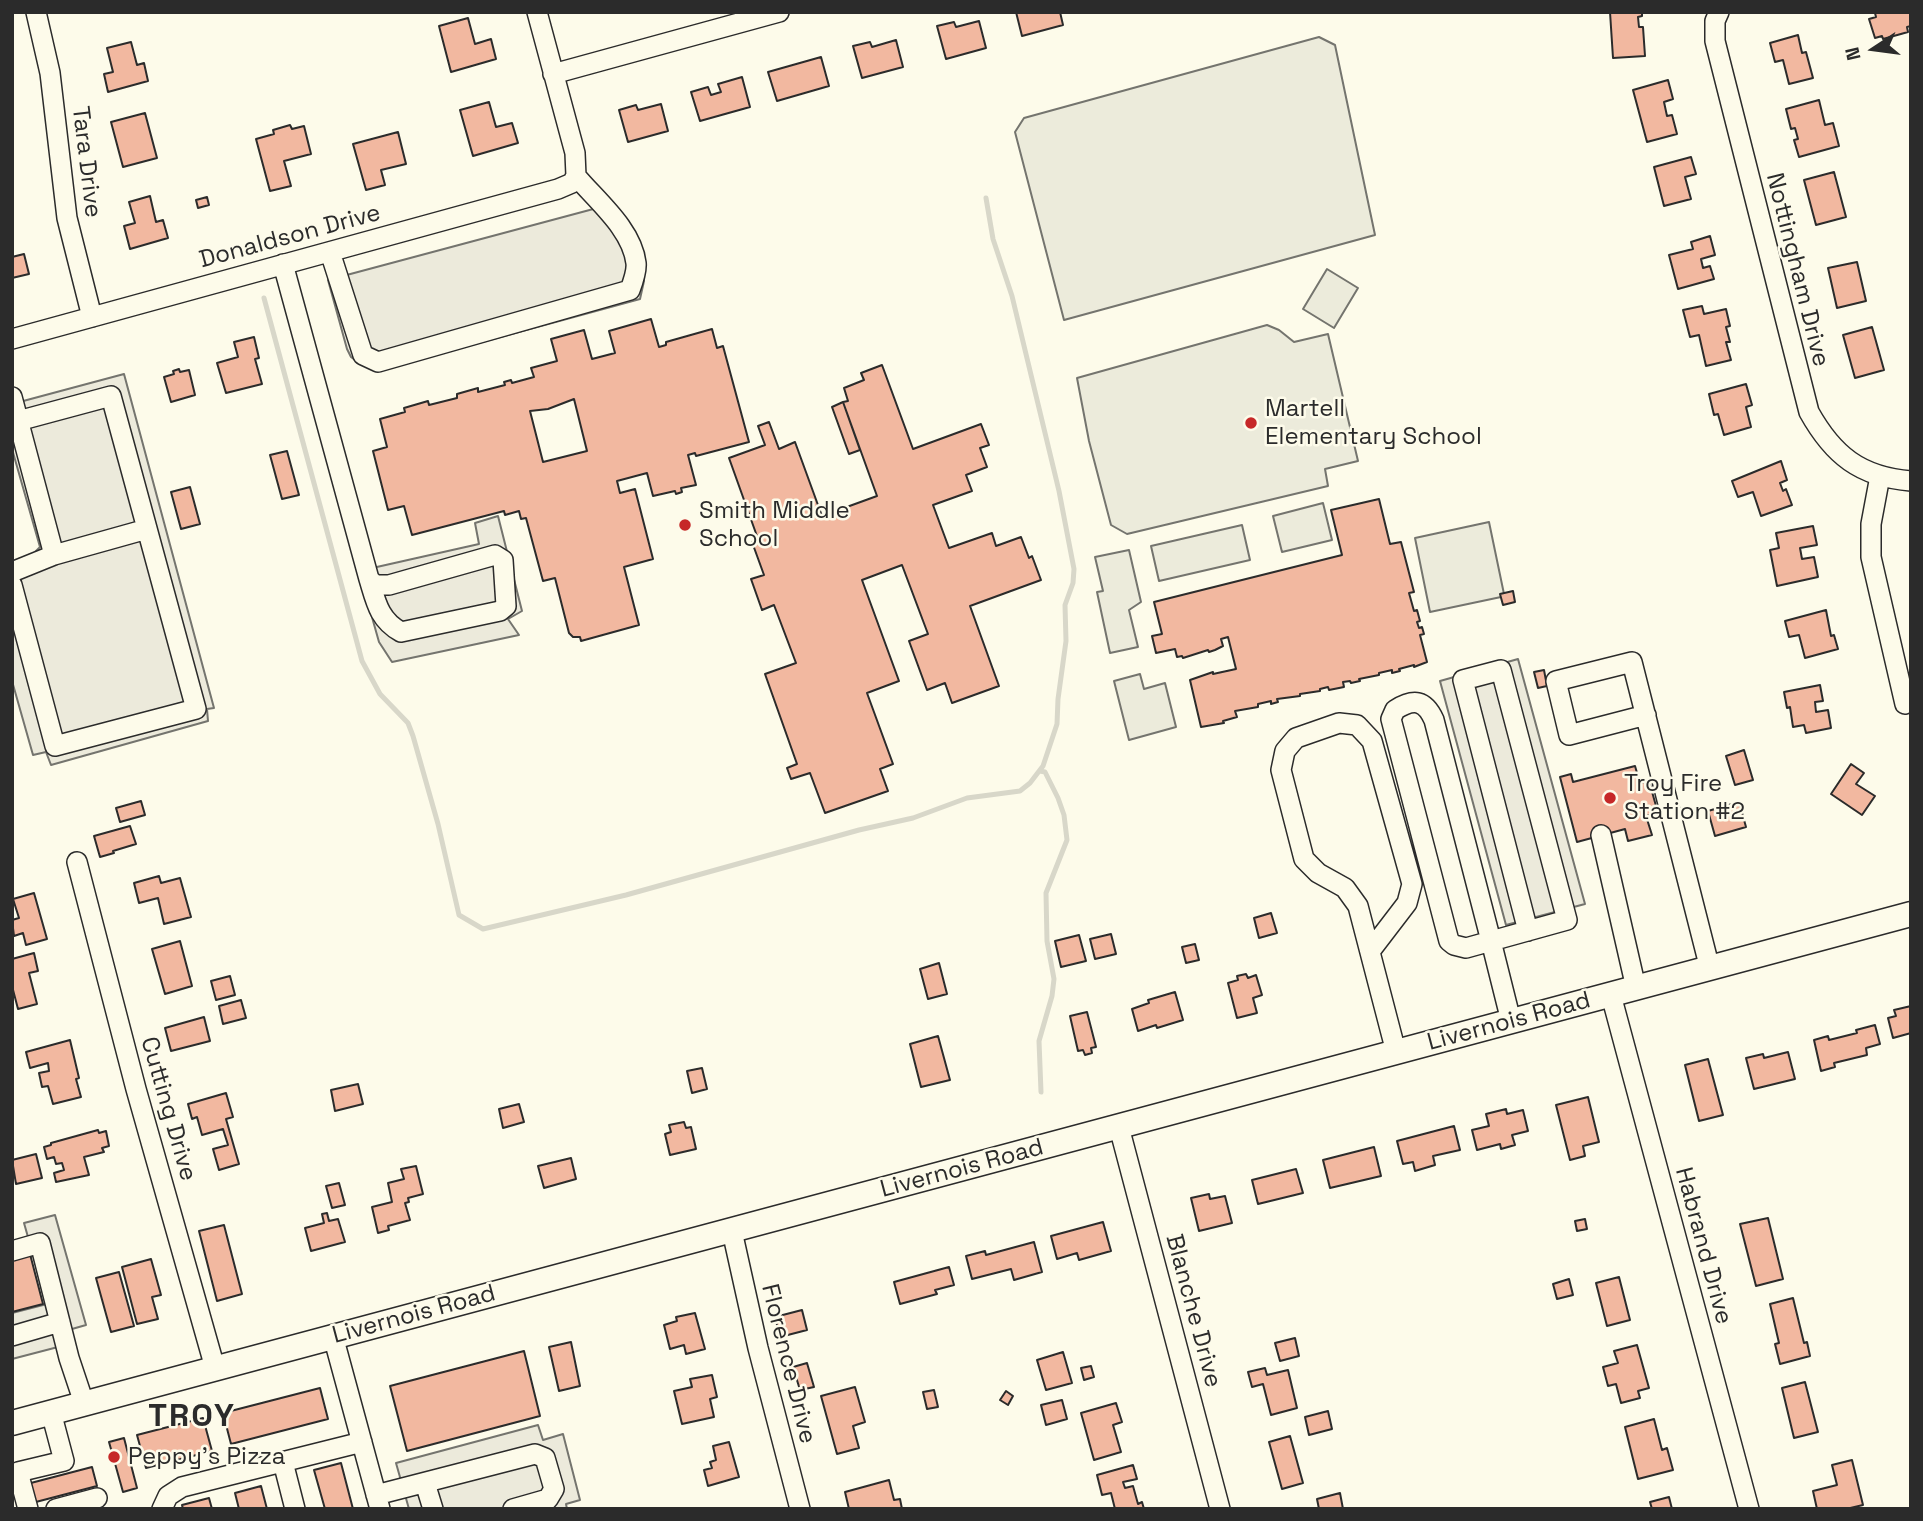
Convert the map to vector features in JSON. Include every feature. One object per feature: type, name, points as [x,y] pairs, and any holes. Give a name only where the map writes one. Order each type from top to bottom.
[{"type":"main road","name":"Livernois Road","points":[[12,1423],[1911,914]]},
{"type":"street","name":"Tara Drive","points":[[36,12],[50,73],[67,218],[92,317]]},
{"type":"street","points":[[330,252],[363,355],[378,362],[630,290],[637,266],[634,254],[618,223],[576,176],[575,153],[537,12]]},
{"type":"street","points":[[553,74],[779,12]]},
{"type":"street","name":"Nottingham Drive","points":[[1719,12],[1715,21],[1715,40],[1809,412],[1820,432],[1845,459],[1880,476],[1911,481]]},
{"type":"street","name":"Donaldson Drive","points":[[12,339],[558,189],[572,183],[576,176]]},
{"type":"street","points":[[283,264],[369,579],[380,613],[389,625],[401,632],[500,611],[506,606],[503,560],[495,555],[389,585],[374,584],[369,579]]},
{"type":"street","points":[[12,585],[54,746],[196,709],[111,396],[19,421]]},
{"type":"street","points":[[12,397],[54,555]]},
{"type":"street","points":[[1880,476],[1871,524],[1871,557],[1905,704]]},
{"type":"street","points":[[12,572],[54,555],[147,529]]},
{"type":"street","points":[[1646,715],[1569,734],[1556,681],[1632,662],[1646,715],[1710,969]]},
{"type":"street","points":[[1511,1021],[1491,941],[1434,720],[1429,709],[1422,704],[1412,703],[1395,710],[1391,719],[1449,941],[1466,948],[1491,941],[1528,931],[1567,920],[1501,670],[1463,680],[1528,931]]},
{"type":"street","points":[[1371,950],[1407,903],[1412,884],[1372,741],[1357,725],[1339,723],[1296,738],[1285,751],[1280,771],[1304,859],[1318,873],[1345,888],[1358,906],[1396,1052]]},
{"type":"street","points":[[1601,835],[1636,988]]},
{"type":"street","name":"Cutting Drive","points":[[77,863],[136,1088],[215,1368]]},
{"type":"street","name":"Habrand Drive","points":[[1611,995],[1748,1509]]},
{"type":"street","name":"Blanche Drive","points":[[1119,1127],[1220,1509]]},
{"type":"street","name":"Florence Drive","points":[[732,1231],[755,1337],[800,1509]]},
{"type":"street","points":[[12,1251],[40,1244],[83,1403]]},
{"type":"street","points":[[12,1336],[60,1322]]},
{"type":"street","points":[[334,1336],[378,1502],[425,1483],[536,1454],[545,1458],[554,1489],[548,1499],[513,1509]]},
{"type":"street","points":[[28,1509],[18,1472],[64,1461],[51,1412]]},
{"type":"street","points":[[162,1509],[168,1496],[182,1487],[362,1442]]},
{"type":"street","points":[[283,1462],[295,1509]]},
{"type":"street","points":[[425,1483],[433,1509]]},
{"type":"street","points":[[56,1509],[97,1498]]},
{"type":"shaded area","points":[[1319,37],[1335,45],[1375,235],[1064,320],[1015,132],[1024,118]]},
{"type":"shaded area","points":[[612,204],[643,263],[644,281],[640,299],[383,369],[359,363],[351,357],[328,280]]},
{"type":"shaded area","points":[[1327,269],[1358,288],[1334,328],[1303,309]]},
{"type":"shaded area","points":[[1267,325],[1279,330],[1294,342],[1328,334],[1358,461],[1325,469],[1328,486],[1127,534],[1111,525],[1089,441],[1077,378]]},
{"type":"shaded area","points":[[124,374],[214,708],[207,709],[208,721],[51,765],[46,752],[33,755],[12,681],[12,563],[29,558],[40,547],[12,449],[12,404]]},
{"type":"shaded area","points":[[1323,503],[1332,540],[1282,552],[1273,516]]},
{"type":"shaded area","points":[[498,516],[522,611],[508,619],[519,635],[392,662],[379,642],[359,571],[479,544],[475,523]]},
{"type":"shaded area","points":[[1489,522],[1504,594],[1501,597],[1430,612],[1415,538]]},
{"type":"shaded area","points":[[1242,525],[1250,560],[1159,581],[1151,546]]},
{"type":"shaded area","points":[[1129,550],[1141,602],[1129,610],[1138,647],[1110,653],[1097,592],[1103,591],[1095,557]]},
{"type":"shaded area","points":[[1518,659],[1585,904],[1506,925],[1440,681]]},
{"type":"shaded area","points":[[1140,674],[1144,689],[1165,683],[1176,727],[1129,740],[1114,681]]},
{"type":"shaded area","points":[[55,1215],[86,1325],[72,1329],[58,1347],[12,1359],[12,1313],[47,1304],[24,1223]]},
{"type":"shaded area","points":[[538,1425],[543,1440],[563,1434],[580,1500],[566,1504],[567,1509],[409,1509],[396,1463]]},
{"type":"building","points":[[1016,12],[1060,12],[1063,25],[1022,36]]},
{"type":"building","points":[[1610,12],[1642,12],[1642,16],[1638,17],[1639,27],[1643,27],[1645,56],[1613,58]]},
{"type":"building","points":[[1911,12],[1908,32],[1883,39],[1882,36],[1875,38],[1869,19],[1876,17],[1875,13]]},
{"type":"building","points":[[468,18],[475,44],[491,39],[496,59],[451,72],[439,26]]},
{"type":"building","points":[[979,21],[986,48],[946,59],[937,26],[954,22],[956,27]]},
{"type":"building","points":[[1798,35],[1802,53],[1806,52],[1813,78],[1789,84],[1783,60],[1775,62],[1770,43]]},
{"type":"building","points":[[896,40],[903,67],[862,78],[853,46],[870,42],[872,47]]},
{"type":"building","points":[[131,42],[137,65],[144,63],[148,81],[108,92],[104,74],[113,72],[107,48]]},
{"type":"building","points":[[821,57],[829,86],[777,101],[768,72]]},
{"type":"building","points":[[742,77],[750,107],[700,121],[691,92],[708,87],[711,95],[721,92],[718,84]]},
{"type":"building","points":[[1668,80],[1673,99],[1664,102],[1667,116],[1672,115],[1677,134],[1647,142],[1633,90]]},
{"type":"building","points":[[1819,100],[1825,125],[1833,123],[1839,146],[1799,157],[1794,140],[1798,139],[1795,128],[1791,129],[1786,109]]},
{"type":"building","points":[[489,102],[496,127],[512,123],[518,143],[473,156],[460,110]]},
{"type":"building","points":[[661,104],[668,131],[628,142],[619,110],[636,105],[638,110]]},
{"type":"building","points":[[145,113],[157,158],[123,167],[111,122]]},
{"type":"building","points":[[290,125],[292,129],[304,126],[311,154],[284,161],[291,186],[270,191],[256,139],[274,134],[273,130]]},
{"type":"building","points":[[398,132],[406,164],[381,170],[385,185],[366,190],[353,144]]},
{"type":"building","points":[[1691,157],[1696,174],[1685,177],[1691,199],[1664,206],[1654,167]]},
{"type":"building","points":[[1834,172],[1846,217],[1816,225],[1804,180]]},
{"type":"building","points":[[150,196],[156,222],[163,220],[168,238],[130,249],[124,226],[135,223],[129,202]]},
{"type":"building","points":[[207,197],[209,205],[198,208],[196,200]]},
{"type":"building","points":[[1710,236],[1715,255],[1701,259],[1703,268],[1710,266],[1714,279],[1678,289],[1669,255],[1693,249],[1691,242]]},
{"type":"building","points":[[24,254],[29,274],[12,278],[12,257]]},
{"type":"building","points":[[1857,262],[1866,301],[1837,308],[1828,268]]},
{"type":"building","points":[[1702,306],[1704,314],[1726,309],[1730,326],[1726,327],[1730,342],[1726,342],[1731,360],[1706,366],[1699,335],[1690,337],[1683,310]]},
{"type":"building","points":[[651,319],[659,347],[666,345],[666,342],[712,329],[717,348],[723,346],[749,442],[696,456],[695,453],[688,455],[696,485],[681,488],[682,492],[676,494],[675,491],[653,496],[647,473],[617,481],[620,493],[635,489],[653,559],[624,567],[639,625],[581,641],[580,637],[573,637],[569,633],[555,578],[543,581],[526,518],[521,519],[519,511],[505,515],[504,511],[412,535],[404,506],[388,510],[373,451],[387,447],[380,419],[405,412],[404,408],[428,401],[429,405],[457,398],[457,394],[478,388],[478,392],[505,385],[504,382],[511,380],[512,383],[534,377],[531,368],[557,361],[551,339],[584,330],[592,359],[615,353],[609,331]],"holes":[[[574,399],[587,451],[543,462],[530,411],[548,409]]]},
{"type":"building","points":[[1872,327],[1884,370],[1855,378],[1843,335]]},
{"type":"building","points":[[254,337],[259,358],[255,359],[262,384],[226,393],[217,363],[238,357],[234,342]]},
{"type":"building","points":[[882,365],[913,449],[981,424],[989,445],[980,448],[987,467],[966,475],[972,491],[933,505],[949,548],[992,533],[996,546],[1021,537],[1041,580],[970,606],[999,686],[952,703],[945,683],[927,690],[909,641],[928,634],[902,565],[862,580],[899,681],[867,693],[893,764],[880,769],[888,791],[825,813],[810,773],[791,779],[787,768],[797,764],[765,674],[796,663],[774,605],[762,610],[751,579],[764,575],[752,542],[758,539],[729,458],[765,445],[758,426],[769,422],[779,449],[795,442],[822,516],[877,496],[843,402],[848,401],[844,388],[864,380],[861,373]]},
{"type":"building","points":[[179,369],[180,372],[189,370],[195,395],[171,402],[164,377]]},
{"type":"building","points":[[1746,384],[1752,405],[1746,407],[1751,427],[1724,435],[1718,414],[1714,415],[1709,394]]},
{"type":"building","points":[[843,402],[860,450],[849,454],[832,407]]},
{"type":"building","points":[[287,451],[299,495],[282,499],[270,455]]},
{"type":"building","points":[[1781,461],[1787,480],[1780,483],[1783,491],[1786,489],[1792,505],[1761,516],[1753,492],[1738,497],[1732,481]]},
{"type":"building","points":[[190,487],[200,524],[181,529],[171,492]]},
{"type":"building","points":[[1379,499],[1390,544],[1401,542],[1414,592],[1409,593],[1414,611],[1417,610],[1419,628],[1422,627],[1424,634],[1420,635],[1427,662],[1392,673],[1392,670],[1379,673],[1359,679],[1360,681],[1343,682],[1344,687],[1329,690],[1328,687],[1300,696],[1277,699],[1278,702],[1271,704],[1271,701],[1258,704],[1258,707],[1235,711],[1237,717],[1223,721],[1224,723],[1201,727],[1190,680],[1213,672],[1236,669],[1228,637],[1221,639],[1223,646],[1215,650],[1183,658],[1177,657],[1175,649],[1156,653],[1152,636],[1162,634],[1154,602],[1342,555],[1331,510]]},
{"type":"building","points":[[1813,526],[1817,545],[1800,548],[1802,559],[1814,557],[1818,577],[1777,586],[1770,550],[1779,548],[1776,533]]},
{"type":"building","points":[[1513,591],[1515,602],[1503,605],[1500,594]]},
{"type":"building","points":[[1826,610],[1831,636],[1834,635],[1838,649],[1805,658],[1799,635],[1789,637],[1785,621]]},
{"type":"building","points":[[1544,670],[1547,686],[1538,688],[1534,672]]},
{"type":"building","points":[[1820,685],[1823,701],[1815,702],[1816,712],[1828,710],[1831,728],[1806,733],[1804,725],[1793,727],[1784,692]]},
{"type":"building","points":[[1744,750],[1753,780],[1735,785],[1726,756]]},
{"type":"building","points":[[1851,764],[1864,773],[1856,784],[1875,796],[1862,815],[1831,794]]},
{"type":"building","name":"Troy Fire Station #2","points":[[1635,766],[1640,783],[1649,781],[1658,813],[1646,816],[1652,835],[1628,841],[1625,829],[1577,842],[1560,777],[1571,774],[1573,782]]},
{"type":"building","points":[[141,801],[145,815],[120,822],[116,808]]},
{"type":"building","points":[[1739,802],[1746,827],[1715,836],[1708,811]]},
{"type":"building","points":[[130,826],[136,844],[100,857],[94,836]]},
{"type":"building","points":[[159,876],[161,883],[180,878],[191,917],[164,924],[158,898],[139,903],[134,883]]},
{"type":"building","points":[[34,893],[47,939],[26,945],[23,933],[14,936],[12,920],[19,918],[13,899]]},
{"type":"building","points":[[1271,913],[1277,933],[1259,938],[1254,918]]},
{"type":"building","points":[[1111,934],[1116,954],[1095,959],[1090,939]]},
{"type":"building","points":[[1079,935],[1086,961],[1061,967],[1055,941]]},
{"type":"building","points":[[180,941],[192,986],[165,994],[152,949]]},
{"type":"building","points":[[1195,944],[1199,960],[1186,963],[1182,947]]},
{"type":"building","points":[[34,953],[38,971],[29,973],[37,1004],[18,1009],[12,986],[12,959]]},
{"type":"building","points":[[939,963],[947,994],[928,999],[920,969]]},
{"type":"building","points":[[1246,974],[1248,978],[1256,975],[1262,995],[1253,998],[1257,1013],[1237,1018],[1228,983],[1238,980],[1237,976]]},
{"type":"building","points":[[230,976],[235,995],[216,1000],[211,981]]},
{"type":"building","points":[[1175,992],[1183,1020],[1138,1031],[1132,1009],[1149,1003],[1148,1000]]},
{"type":"building","points":[[241,1000],[246,1018],[223,1024],[219,1006]]},
{"type":"building","points":[[1911,1006],[1911,1033],[1893,1038],[1888,1018],[1896,1016],[1894,1010]]},
{"type":"building","points":[[1087,1012],[1096,1047],[1091,1048],[1092,1053],[1085,1055],[1083,1050],[1078,1051],[1070,1016]]},
{"type":"building","points":[[204,1017],[210,1041],[171,1051],[165,1028]]},
{"type":"building","points":[[1875,1025],[1880,1044],[1866,1048],[1867,1055],[1834,1063],[1835,1067],[1821,1071],[1814,1040],[1828,1036],[1829,1040]]},
{"type":"building","points":[[938,1036],[950,1080],[921,1087],[910,1044]]},
{"type":"building","points":[[70,1040],[81,1097],[53,1104],[48,1086],[42,1087],[39,1073],[49,1071],[48,1063],[30,1068],[26,1052]]},
{"type":"building","points":[[1788,1052],[1795,1079],[1754,1089],[1746,1058],[1763,1054],[1764,1058]]},
{"type":"building","points":[[1708,1059],[1723,1115],[1699,1121],[1685,1065]]},
{"type":"building","points":[[702,1068],[707,1089],[692,1093],[687,1071]]},
{"type":"building","points":[[358,1084],[363,1104],[335,1111],[331,1090]]},
{"type":"building","points":[[226,1093],[233,1117],[226,1119],[239,1164],[219,1170],[213,1149],[228,1145],[223,1129],[202,1135],[197,1117],[192,1119],[188,1104]]},
{"type":"building","points":[[1588,1097],[1599,1142],[1583,1146],[1585,1156],[1570,1160],[1556,1105]]},
{"type":"building","points":[[519,1104],[524,1122],[503,1128],[499,1109]]},
{"type":"building","points":[[1506,1109],[1507,1114],[1523,1110],[1528,1131],[1512,1135],[1515,1145],[1501,1149],[1500,1144],[1477,1150],[1472,1130],[1489,1126],[1486,1114]]},
{"type":"building","points":[[684,1122],[686,1128],[691,1127],[696,1149],[670,1155],[665,1134],[671,1132],[669,1125]]},
{"type":"building","points":[[1454,1126],[1460,1150],[1433,1156],[1435,1165],[1415,1171],[1413,1162],[1403,1164],[1397,1141]]},
{"type":"building","points":[[98,1130],[99,1133],[106,1131],[109,1146],[102,1148],[104,1152],[84,1157],[89,1175],[56,1182],[54,1173],[64,1170],[62,1163],[56,1164],[54,1157],[47,1159],[44,1147]]},
{"type":"building","points":[[1374,1147],[1381,1176],[1330,1188],[1323,1160]]},
{"type":"building","points":[[36,1154],[42,1178],[16,1184],[12,1160]]},
{"type":"building","points":[[571,1158],[576,1179],[544,1188],[538,1166]]},
{"type":"building","points":[[416,1166],[423,1194],[408,1198],[409,1202],[405,1203],[410,1220],[388,1226],[389,1230],[378,1233],[372,1207],[392,1202],[388,1183],[404,1179],[401,1169]]},
{"type":"building","points":[[1296,1169],[1303,1193],[1258,1204],[1252,1180]]},
{"type":"building","points":[[339,1183],[345,1205],[332,1208],[326,1186]]},
{"type":"building","points":[[1209,1194],[1210,1199],[1225,1196],[1232,1223],[1199,1231],[1191,1198]]},
{"type":"building","points":[[327,1213],[329,1221],[338,1219],[345,1242],[311,1251],[305,1228],[324,1223],[322,1214]]},
{"type":"building","points":[[1768,1218],[1783,1279],[1756,1286],[1740,1224]]},
{"type":"building","points":[[1585,1219],[1587,1229],[1577,1231],[1575,1221]]},
{"type":"building","points":[[1103,1222],[1111,1251],[1079,1260],[1077,1253],[1057,1259],[1051,1236]]},
{"type":"building","points":[[224,1225],[242,1294],[217,1301],[199,1231]]},
{"type":"building","points":[[1034,1242],[1042,1272],[1014,1280],[1011,1269],[972,1279],[966,1256],[985,1251],[986,1255]]},
{"type":"building","points":[[30,1254],[43,1304],[12,1312],[12,1259]]},
{"type":"building","points":[[151,1259],[161,1295],[152,1297],[158,1319],[137,1324],[122,1267]]},
{"type":"building","points":[[949,1267],[954,1285],[935,1290],[937,1294],[900,1304],[894,1282]]},
{"type":"building","points":[[119,1272],[134,1326],[111,1332],[96,1278]]},
{"type":"building","points":[[1619,1277],[1630,1320],[1607,1326],[1596,1283]]},
{"type":"building","points":[[1569,1279],[1573,1295],[1557,1299],[1553,1284]]},
{"type":"building","points":[[1793,1298],[1804,1343],[1807,1342],[1810,1356],[1780,1364],[1775,1344],[1779,1343],[1770,1304]]},
{"type":"building","points":[[802,1310],[807,1330],[780,1337],[775,1317]]},
{"type":"building","points":[[695,1313],[705,1349],[686,1354],[684,1345],[670,1349],[664,1325],[677,1321],[676,1317]]},
{"type":"building","points":[[1295,1338],[1299,1356],[1280,1361],[1275,1343]]},
{"type":"building","points":[[571,1342],[580,1386],[559,1391],[549,1347]]},
{"type":"building","points":[[1637,1345],[1649,1388],[1638,1391],[1640,1398],[1621,1403],[1616,1384],[1608,1386],[1603,1367],[1618,1363],[1614,1351]]},
{"type":"building","points":[[524,1351],[540,1416],[407,1451],[390,1386]]},
{"type":"building","points":[[1063,1352],[1072,1383],[1046,1390],[1037,1360]]},
{"type":"building","points":[[807,1363],[814,1387],[800,1390],[793,1367]]},
{"type":"building","points":[[1091,1366],[1094,1377],[1084,1380],[1081,1368]]},
{"type":"building","points":[[1265,1368],[1267,1375],[1288,1370],[1297,1408],[1271,1415],[1263,1384],[1252,1387],[1248,1372]]},
{"type":"building","points":[[712,1375],[717,1397],[710,1399],[714,1417],[682,1424],[674,1391],[692,1387],[690,1379]]},
{"type":"building","points":[[1805,1382],[1818,1432],[1794,1438],[1782,1388]]},
{"type":"building","points":[[855,1387],[865,1422],[853,1426],[859,1448],[837,1454],[821,1396]]},
{"type":"building","points":[[320,1388],[328,1419],[231,1444],[223,1413]]},
{"type":"building","points":[[934,1390],[938,1407],[927,1409],[923,1392]]},
{"type":"building","points":[[1006,1391],[1013,1396],[1008,1405],[1000,1400]]},
{"type":"building","points":[[1062,1400],[1067,1419],[1046,1425],[1041,1405]]},
{"type":"building","points":[[1116,1403],[1122,1422],[1113,1425],[1121,1452],[1094,1460],[1081,1413]]},
{"type":"building","points":[[1328,1411],[1332,1429],[1309,1435],[1305,1417]]},
{"type":"building","points":[[203,1418],[212,1451],[146,1468],[137,1435]]},
{"type":"building","points":[[1654,1419],[1662,1450],[1667,1448],[1673,1470],[1638,1479],[1625,1427]]},
{"type":"building","points":[[1290,1436],[1303,1483],[1282,1489],[1269,1442]]},
{"type":"building","points":[[124,1438],[137,1488],[123,1492],[109,1442]]},
{"type":"building","points":[[729,1442],[739,1477],[708,1486],[704,1470],[712,1468],[710,1462],[716,1460],[713,1446]]},
{"type":"building","points":[[1852,1460],[1863,1505],[1846,1509],[1817,1509],[1813,1491],[1837,1485],[1832,1465]]},
{"type":"building","points":[[341,1463],[353,1509],[325,1509],[314,1470]]},
{"type":"building","points":[[1133,1465],[1137,1479],[1123,1482],[1125,1488],[1133,1486],[1138,1504],[1142,1502],[1144,1509],[1115,1509],[1111,1493],[1102,1495],[1097,1475]]},
{"type":"building","points":[[92,1467],[97,1486],[32,1503],[27,1484]]},
{"type":"building","points":[[889,1480],[894,1500],[900,1499],[902,1509],[849,1509],[845,1492]]},
{"type":"building","points":[[261,1486],[267,1509],[239,1509],[235,1493]]},
{"type":"building","points":[[1340,1493],[1343,1509],[1319,1509],[1317,1499]]},
{"type":"building","points":[[1669,1497],[1672,1509],[1652,1509],[1650,1502]]},
{"type":"building","points":[[209,1498],[212,1509],[183,1509],[182,1505]]},
{"type":"waterway","points":[[264,298],[362,661],[380,694],[408,723],[438,824],[459,915],[483,929],[626,895],[859,830],[913,818],[967,798],[1020,791],[1043,766],[1057,724],[1066,641],[1065,605],[1073,583],[1074,569],[1059,491],[1012,296],[993,239],[986,198]]},
{"type":"waterway","points":[[1040,771],[1045,772],[1058,798],[1064,815],[1067,840],[1046,893],[1047,941],[1054,979],[1039,1041],[1041,1092]]},
{"type":"place","name":"Martell Elementary School","points":[[1251,423]]},
{"type":"place","name":"Smith Middle School","points":[[685,525]]},
{"type":"place","name":"Troy Fire Station #2","points":[[1610,798]]},
{"type":"place","name":"Peppy's Pizza","points":[[114,1457]]},
{"type":"district","name":"TROY","points":[[192,1417]]}]
